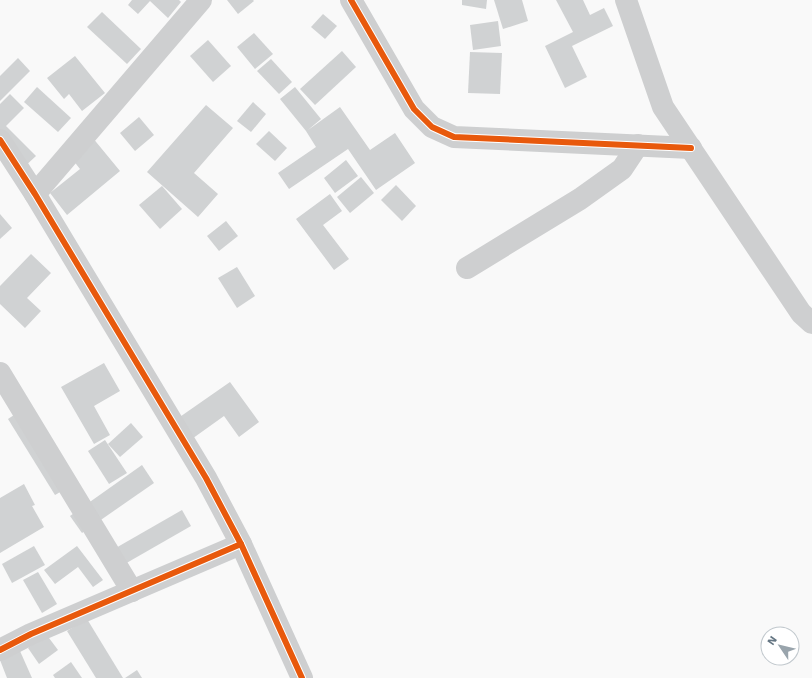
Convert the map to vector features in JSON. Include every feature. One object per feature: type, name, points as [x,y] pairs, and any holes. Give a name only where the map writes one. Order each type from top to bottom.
[{"type":"street","points":[[35,194],[201,0]]},
{"type":"street","points":[[351,0],[414,109],[432,127],[454,137],[691,148]]},
{"type":"street","points":[[626,0],[664,107],[801,313],[812,323]]},
{"type":"street","points":[[0,140],[35,194],[206,478],[241,544],[302,678]]},
{"type":"street","points":[[467,268],[580,199],[622,170],[638,145]]},
{"type":"street","points":[[0,373],[132,591]]},
{"type":"street","points":[[0,650],[31,634],[241,544]]},
{"type":"building","points":[[132,0],[179,0],[181,2],[168,18],[150,1],[138,14],[128,5]]},
{"type":"building","points":[[227,0],[253,0],[254,1],[238,14]]},
{"type":"building","points":[[462,0],[487,0],[486,9],[462,5]]},
{"type":"building","points":[[494,0],[522,0],[528,21],[503,29]]},
{"type":"building","points":[[556,0],[583,0],[590,15],[604,8],[613,26],[572,46],[587,77],[565,88],[545,46],[573,32]]},
{"type":"building","points":[[102,12],[141,49],[127,64],[87,27]]},
{"type":"building","points":[[323,14],[337,26],[325,39],[311,27]]},
{"type":"building","points":[[498,21],[501,46],[473,50],[470,25]]},
{"type":"building","points":[[254,33],[273,54],[255,69],[237,47]]},
{"type":"building","points":[[208,40],[231,66],[213,82],[190,56]]},
{"type":"building","points":[[342,51],[356,67],[315,105],[300,89]]},
{"type":"building","points":[[470,52],[502,53],[500,94],[468,93]]},
{"type":"building","points":[[75,56],[105,93],[82,111],[69,94],[64,99],[47,78]]},
{"type":"building","points":[[18,58],[30,71],[0,101],[0,76]]},
{"type":"building","points":[[271,59],[292,82],[279,94],[257,71]]},
{"type":"building","points":[[37,87],[71,118],[58,132],[24,102]]},
{"type":"building","points":[[295,87],[321,119],[308,130],[340,107],[370,150],[395,133],[415,163],[376,190],[348,149],[289,189],[278,173],[316,147],[306,131],[280,99]]},
{"type":"building","points":[[10,94],[24,108],[6,126],[36,156],[23,168],[0,145],[0,104]]},
{"type":"building","points":[[253,102],[266,114],[251,132],[237,121]]},
{"type":"building","points":[[206,105],[233,128],[194,173],[218,194],[198,217],[147,172]]},
{"type":"building","points":[[139,117],[154,135],[135,151],[120,133]]},
{"type":"building","points":[[269,131],[287,148],[275,161],[256,144]]},
{"type":"building","points":[[92,137],[120,171],[67,215],[50,193],[80,169],[69,155]]},
{"type":"building","points":[[346,160],[358,176],[335,193],[324,178]]},
{"type":"building","points":[[361,177],[374,193],[350,213],[337,197]]},
{"type":"building","points":[[396,185],[416,206],[402,221],[381,200]]},
{"type":"building","points":[[162,186],[182,209],[160,229],[139,205]]},
{"type":"building","points":[[330,194],[342,211],[323,225],[349,259],[334,270],[296,219]]},
{"type":"building","points":[[0,214],[12,228],[0,239]]},
{"type":"building","points":[[226,221],[238,236],[219,251],[207,236]]},
{"type":"building","points":[[31,254],[51,273],[27,298],[41,311],[25,328],[0,304],[0,286]]},
{"type":"building","points":[[237,267],[255,296],[237,308],[218,278]]},
{"type":"building","points":[[104,363],[120,391],[94,406],[110,435],[94,444],[61,387]]},
{"type":"building","points":[[230,382],[259,422],[239,437],[224,416],[189,441],[174,421]]},
{"type":"building","points":[[26,407],[74,484],[55,495],[8,419]]},
{"type":"building","points":[[131,423],[143,437],[120,457],[108,444]]},
{"type":"building","points":[[105,440],[127,473],[109,484],[88,451]]},
{"type":"building","points":[[142,465],[154,483],[82,533],[70,516]]},
{"type":"building","points":[[24,484],[35,505],[32,506],[44,527],[0,553],[0,498]]},
{"type":"building","points":[[182,510],[191,526],[123,565],[114,549]]},
{"type":"building","points":[[34,546],[45,565],[12,583],[2,564]]},
{"type":"building","points":[[77,546],[103,580],[93,587],[78,567],[55,584],[44,570]]},
{"type":"building","points":[[38,572],[57,604],[42,613],[23,580]]},
{"type":"building","points":[[87,619],[123,678],[96,678],[67,631]]},
{"type":"building","points":[[46,634],[58,650],[39,664],[28,648]]},
{"type":"building","points":[[20,651],[32,678],[7,678],[0,660]]},
{"type":"building","points":[[71,662],[82,678],[55,678],[53,675]]},
{"type":"building","points":[[137,670],[142,678],[125,678]]},
{"type":"cycle path","points":[[351,0],[414,109],[432,127],[454,137],[691,148]]},
{"type":"cycle path","points":[[0,140],[35,194],[206,478],[241,544],[302,678]]},
{"type":"cycle path","points":[[0,650],[31,634],[241,544]]}]
